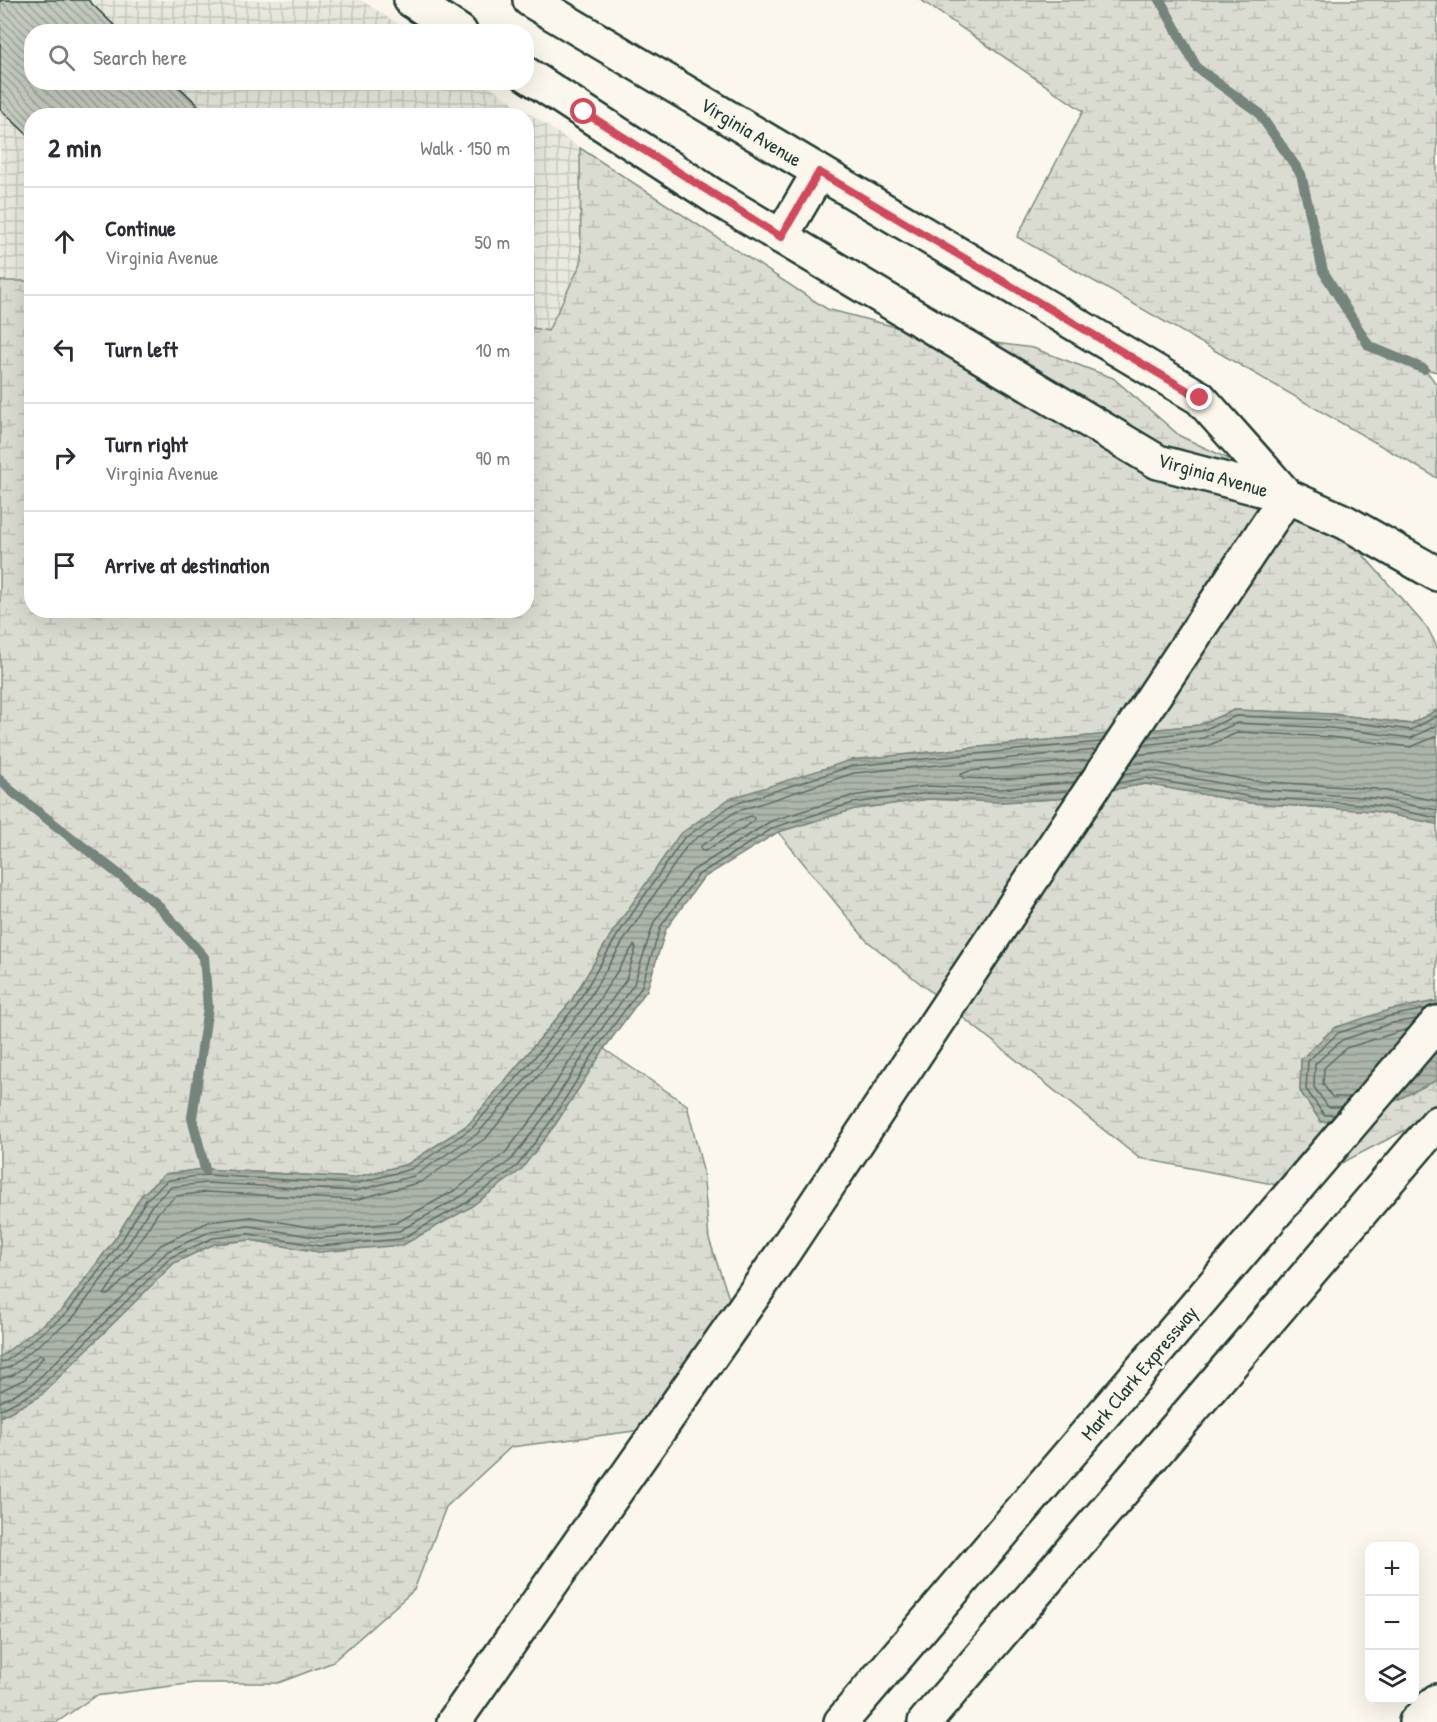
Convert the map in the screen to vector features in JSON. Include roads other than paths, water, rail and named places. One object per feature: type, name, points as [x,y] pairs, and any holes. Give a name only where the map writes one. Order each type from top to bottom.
[{"type":"main road","points":[[411,0],[448,24]]},
{"type":"main road","name":"Virginia Avenue","points":[[530,0],[1200,398],[1287,496]]},
{"type":"main road","name":"Virginia Avenue","points":[[534,79],[781,237],[1158,462],[1287,496],[1345,522],[1437,574]]},
{"type":"main road","points":[[781,237],[819,172]]},
{"type":"main road","points":[[454,1722],[783,1253],[1287,496]]},
{"type":"main road","name":"Mark Clark Expressway","points":[[841,1722],[1437,1023]]},
{"type":"main road","points":[[925,1722],[1437,1123]]},
{"type":"main road","points":[[1416,1722],[1437,1701]]},
{"type":"water","points":[[1234,710],[1333,714],[1411,724],[1437,710],[1437,824],[1373,811],[1251,803],[1146,784],[1056,799],[1000,802],[929,799],[855,809],[778,832],[703,878],[666,929],[647,990],[604,1049],[555,1125],[521,1170],[469,1208],[403,1245],[319,1252],[250,1240],[214,1244],[174,1263],[39,1397],[0,1417],[0,1357],[63,1309],[117,1236],[141,1196],[165,1174],[205,1169],[353,1178],[408,1164],[469,1124],[572,1000],[612,933],[679,835],[729,799],[851,760],[1199,725]]},
{"type":"water","points":[[1437,1001],[1437,1080],[1359,1119],[1321,1122],[1300,1091],[1301,1059],[1334,1028],[1389,1010]]},
{"type":"waterway","points":[[1160,0],[1197,68],[1258,112],[1301,174],[1323,271],[1369,346],[1424,369]]},
{"type":"waterway","points":[[0,779],[10,790],[157,904],[204,957],[208,1007],[192,1118],[205,1169]]}]
